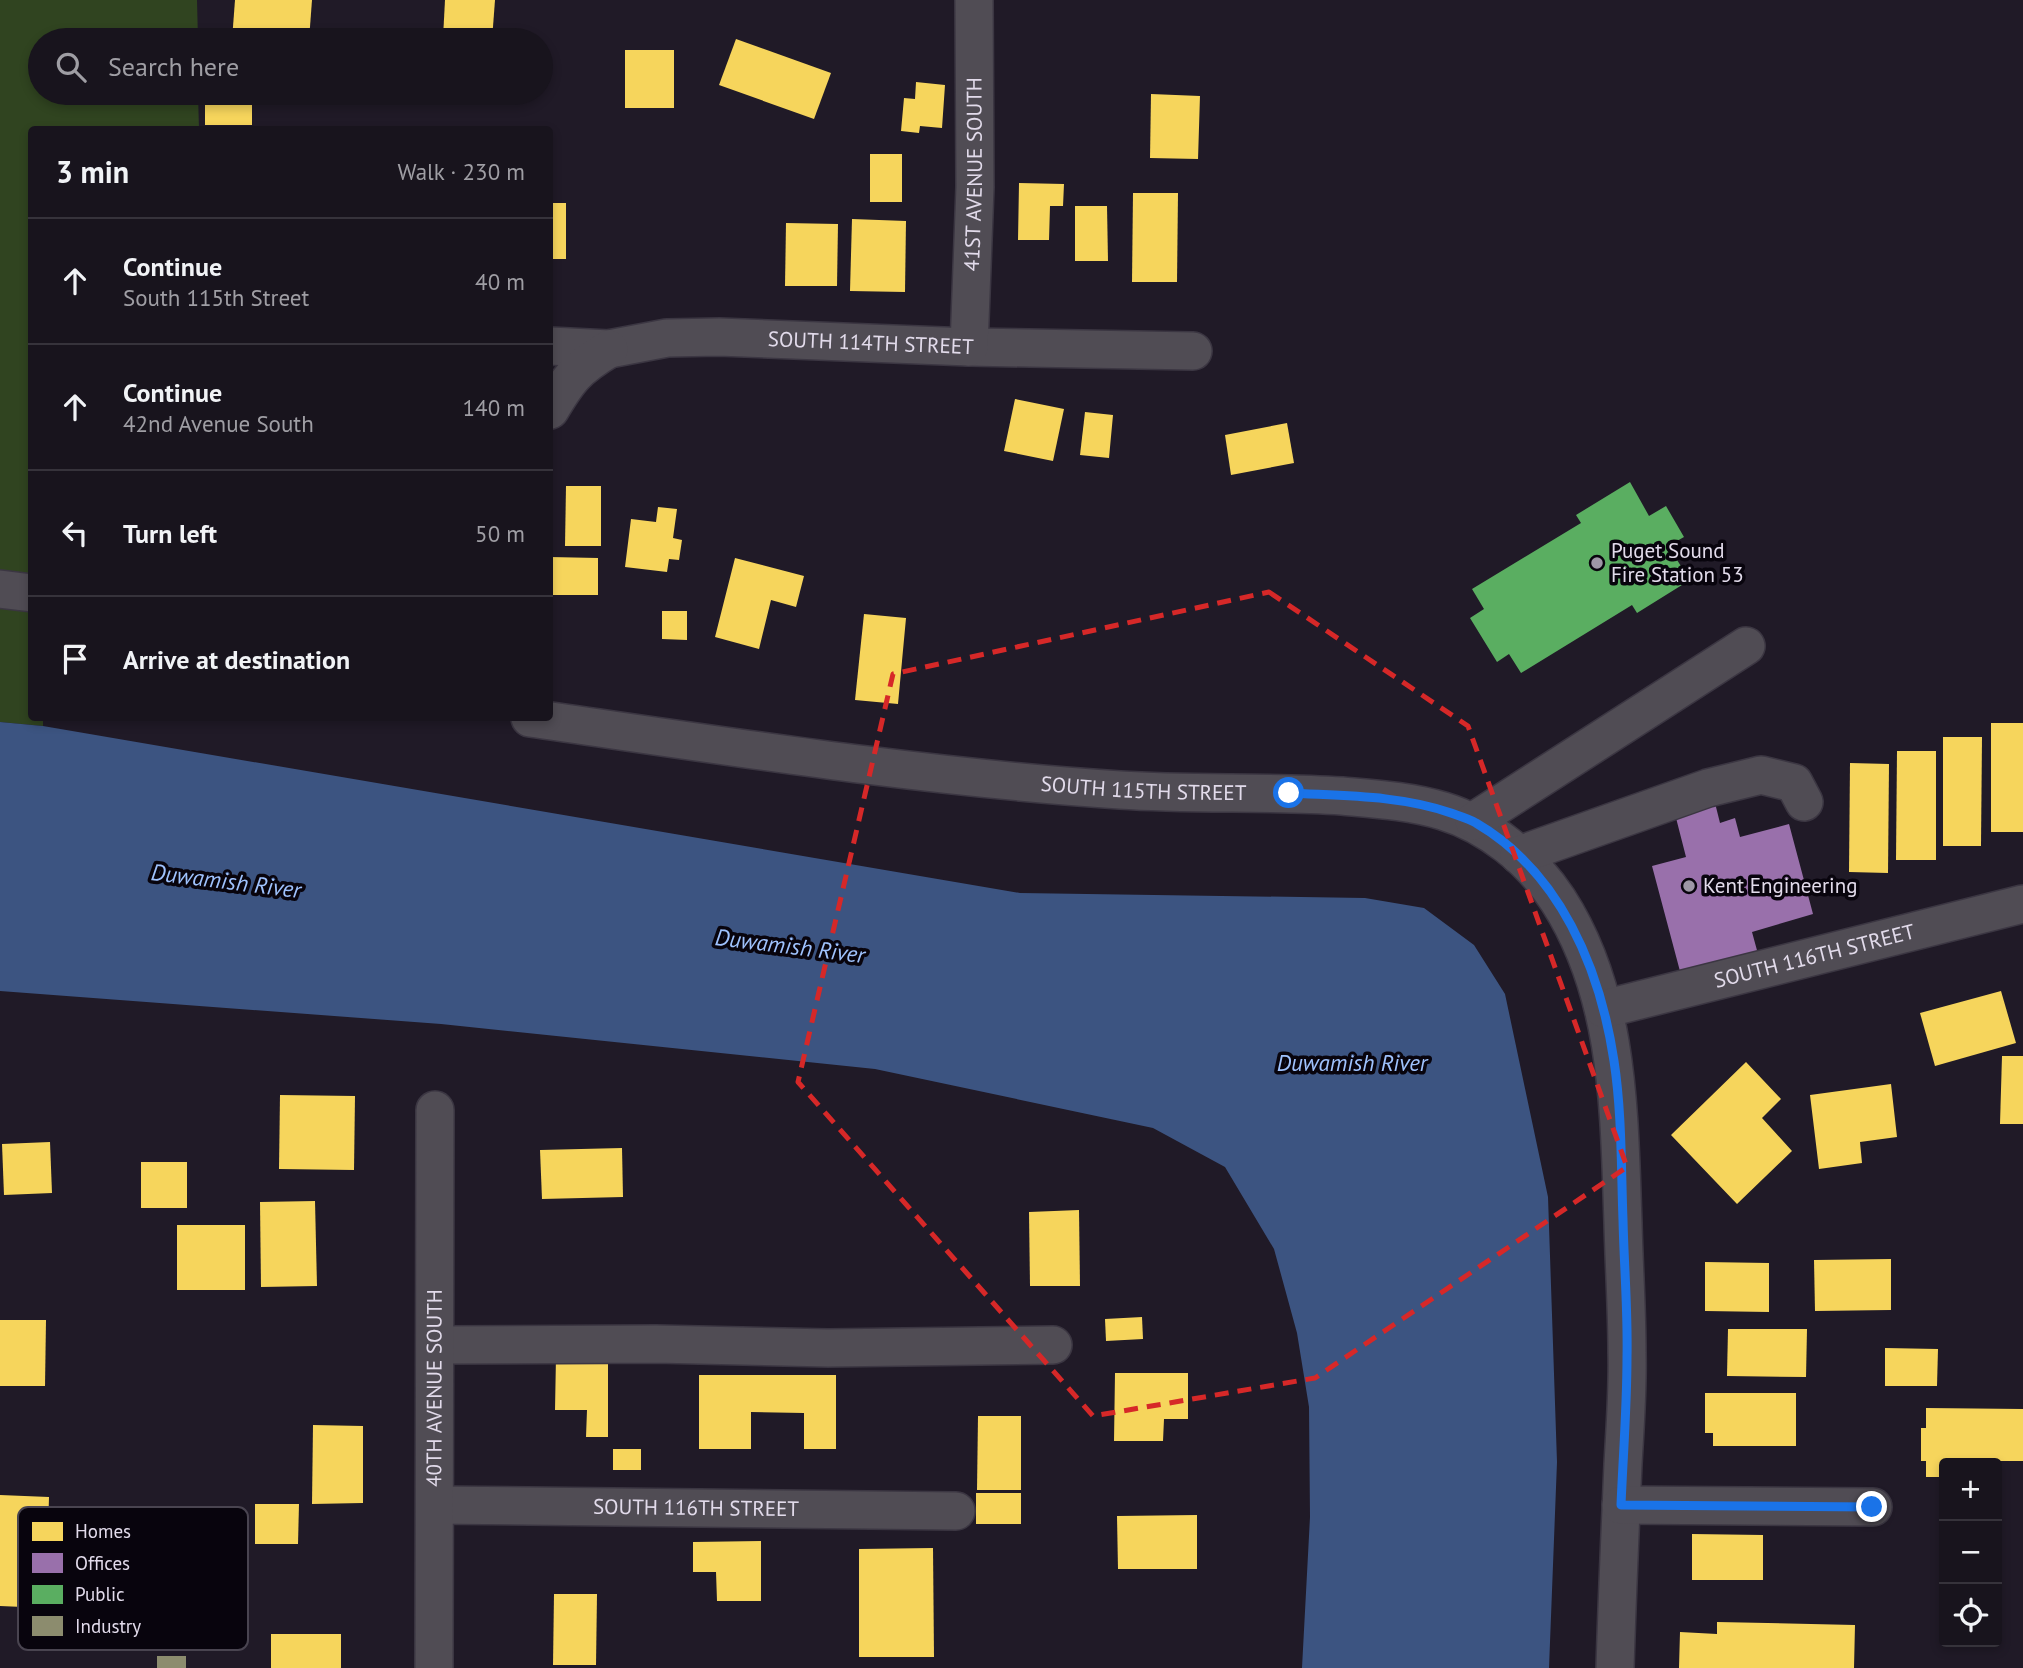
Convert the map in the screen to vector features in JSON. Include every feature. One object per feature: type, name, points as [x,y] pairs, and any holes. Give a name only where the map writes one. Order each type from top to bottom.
[{"type":"street","name":"41ST AVENUE SOUTH","points":[[969,347],[975,187],[974,0]]},
{"type":"street","name":"SOUTH 114TH STREET","points":[[553,346],[609,349],[667,338],[719,337],[969,347],[1193,351]]},
{"type":"street","points":[[553,406],[568,380],[586,363],[609,349]]},
{"type":"street","points":[[0,589],[28,592]]},
{"type":"street","points":[[1474,821],[1746,646]]},
{"type":"street","name":"SOUTH 115TH STREET","points":[[551,721],[774,753],[1016,782],[1125,791],[1289,793],[1391,800],[1440,809],[1474,821],[1519,855],[1558,899],[1581,942],[1604,1009],[1615,1062],[1628,1357],[1615,1668]]},
{"type":"street","points":[[1519,855],[1708,789],[1761,775],[1794,783],[1804,802]]},
{"type":"street","name":"SOUTH 116TH STREET","points":[[1604,1009],[2023,904]]},
{"type":"street","name":"40TH AVENUE SOUTH","points":[[435,1110],[435,1668]]},
{"type":"street","points":[[435,1345],[656,1344],[828,1348],[1054,1345]]},
{"type":"street","name":"SOUTH 116TH STREET","points":[[435,1505],[956,1511]]},
{"type":"street","points":[[1621,1505],[1872,1507]]},
{"type":"highlighted area","points":[[1269,592],[1468,726],[1627,1167],[1315,1378],[1093,1416],[798,1082],[893,674]]},
{"type":"green space","points":[[0,0],[197,0],[198,28],[28,28],[28,105],[198,105],[199,126],[28,126],[28,721],[43,721],[43,726],[0,722]]},
{"type":"water","name":"Duwamish River","points":[[0,722],[43,726],[1020,893],[1365,898],[1424,908],[1474,945],[1505,994],[1548,1197],[1557,1462],[1549,1668],[1302,1668],[1310,1517],[1309,1407],[1297,1333],[1274,1249],[1225,1167],[1153,1128],[875,1069],[441,1024],[0,991]]},
{"type":"building: Homes","points":[[235,0],[312,0],[310,28],[233,28]]},
{"type":"building: Homes","points":[[445,0],[495,0],[493,28],[444,28]]},
{"type":"building: Homes","points":[[736,39],[831,73],[814,119],[719,85]]},
{"type":"building: Homes","points":[[625,50],[674,50],[674,108],[625,108]]},
{"type":"building: Homes","points":[[916,82],[945,85],[942,128],[920,126],[919,133],[901,131],[904,98],[915,99]]},
{"type":"building: Homes","points":[[1151,94],[1200,96],[1198,159],[1150,158]]},
{"type":"building: Homes","points":[[205,105],[252,105],[252,125],[205,125]]},
{"type":"building: Homes","points":[[870,154],[902,154],[902,202],[870,202]]},
{"type":"building: Homes","points":[[1019,183],[1064,184],[1063,206],[1050,206],[1049,240],[1018,240]]},
{"type":"building: Homes","points":[[1133,193],[1178,193],[1177,282],[1132,282]]},
{"type":"building: Homes","points":[[553,203],[566,203],[566,259],[553,259]]},
{"type":"building: Homes","points":[[1075,206],[1107,206],[1108,261],[1075,261]]},
{"type":"building: Homes","points":[[852,219],[906,221],[905,292],[850,291]]},
{"type":"building: Homes","points":[[786,223],[838,224],[837,286],[785,286]]},
{"type":"building: Homes","points":[[1015,399],[1064,409],[1053,461],[1004,451]]},
{"type":"building: Homes","points":[[1085,412],[1113,415],[1109,458],[1080,455]]},
{"type":"building: Homes","points":[[1287,423],[1294,463],[1231,475],[1225,435]]},
{"type":"building: Homes","points":[[566,486],[601,486],[601,546],[565,546]]},
{"type":"building: Homes","points":[[658,507],[677,509],[673,538],[682,540],[679,560],[669,559],[667,572],[625,567],[631,519],[656,522]]},
{"type":"building: Homes","points":[[553,557],[598,558],[598,595],[553,595]]},
{"type":"building: Homes","points":[[735,558],[804,576],[796,607],[771,600],[759,649],[715,637]]},
{"type":"building: Homes","points":[[662,611],[687,611],[687,640],[662,639]]},
{"type":"building: Homes","points":[[864,614],[906,618],[898,704],[855,700]]},
{"type":"building: Homes","points":[[1991,723],[2023,723],[2023,832],[1991,832]]},
{"type":"building: Homes","points":[[1943,737],[1982,737],[1981,846],[1943,846]]},
{"type":"building: Homes","points":[[1897,751],[1936,751],[1936,860],[1896,860]]},
{"type":"building: Homes","points":[[1850,763],[1889,764],[1888,873],[1849,872]]},
{"type":"building: Homes","points":[[2001,991],[2016,1043],[1935,1066],[1920,1013]]},
{"type":"building: Homes","points":[[2002,1056],[2023,1056],[2023,1124],[2000,1124]]},
{"type":"building: Homes","points":[[1746,1062],[1781,1099],[1762,1118],[1792,1151],[1737,1204],[1671,1135]]},
{"type":"building: Homes","points":[[1891,1084],[1897,1137],[1860,1142],[1862,1163],[1819,1169],[1810,1095]]},
{"type":"building: Homes","points":[[280,1095],[355,1096],[354,1170],[279,1169]]},
{"type":"building: Homes","points":[[50,1142],[52,1193],[4,1195],[2,1144]]},
{"type":"building: Homes","points":[[622,1148],[623,1197],[542,1199],[540,1150]]},
{"type":"building: Homes","points":[[141,1162],[187,1162],[187,1208],[141,1208]]},
{"type":"building: Homes","points":[[315,1201],[317,1286],[261,1287],[260,1202]]},
{"type":"building: Homes","points":[[1079,1210],[1080,1286],[1030,1286],[1029,1212]]},
{"type":"building: Homes","points":[[177,1225],[245,1225],[245,1290],[177,1290]]},
{"type":"building: Homes","points":[[1891,1259],[1891,1310],[1815,1311],[1814,1260]]},
{"type":"building: Homes","points":[[1705,1262],[1769,1263],[1769,1312],[1705,1311]]},
{"type":"building: Homes","points":[[1142,1317],[1143,1339],[1106,1341],[1105,1319]]},
{"type":"building: Homes","points":[[0,1320],[46,1320],[45,1386],[0,1386]]},
{"type":"building: Homes","points":[[1728,1329],[1807,1329],[1806,1377],[1727,1376]]},
{"type":"building: Homes","points":[[1885,1348],[1938,1349],[1937,1386],[1885,1386]]},
{"type":"building: Homes","points":[[556,1356],[608,1356],[608,1437],[586,1437],[587,1410],[555,1410]]},
{"type":"building: Homes","points":[[1115,1373],[1188,1373],[1188,1419],[1164,1419],[1163,1441],[1114,1441]]},
{"type":"building: Homes","points":[[699,1375],[836,1375],[836,1449],[804,1449],[804,1413],[751,1412],[751,1449],[699,1449]]},
{"type":"building: Homes","points":[[1705,1393],[1796,1393],[1796,1446],[1713,1446],[1713,1433],[1705,1433]]},
{"type":"building: Homes","points":[[1926,1408],[2023,1409],[2023,1461],[2002,1461],[2002,1458],[1939,1458],[1939,1477],[1926,1477],[1926,1461],[1921,1461],[1921,1428],[1926,1428]]},
{"type":"building: Homes","points":[[978,1416],[1021,1416],[1021,1490],[977,1490]]},
{"type":"building: Homes","points":[[313,1425],[363,1426],[363,1503],[312,1504]]},
{"type":"building: Homes","points":[[613,1449],[641,1449],[641,1470],[613,1470]]},
{"type":"building: Homes","points":[[976,1493],[1021,1493],[1021,1524],[976,1524]]},
{"type":"building: Homes","points":[[0,1495],[49,1497],[49,1507],[18,1507],[18,1607],[0,1606]]},
{"type":"building: Homes","points":[[255,1504],[299,1504],[298,1544],[255,1544]]},
{"type":"building: Homes","points":[[1197,1515],[1197,1569],[1118,1569],[1117,1516]]},
{"type":"building: Homes","points":[[1692,1534],[1763,1535],[1763,1580],[1692,1580]]},
{"type":"building: Homes","points":[[761,1541],[761,1601],[717,1601],[716,1572],[693,1572],[693,1542]]},
{"type":"building: Homes","points":[[933,1548],[934,1657],[859,1657],[859,1549]]},
{"type":"building: Homes","points":[[554,1594],[597,1594],[596,1665],[553,1665]]},
{"type":"building: Homes","points":[[1717,1622],[1855,1625],[1854,1668],[1679,1668],[1680,1632],[1717,1634]]},
{"type":"building: Homes","points":[[271,1634],[341,1634],[341,1668],[271,1668]]},
{"type":"building: Offices","points":[[1715,803],[1720,823],[1735,818],[1740,837],[1789,824],[1813,914],[1752,932],[1758,954],[1681,975],[1652,866],[1686,857],[1675,814]]},
{"type":"building: Public","name":"Puget Sound Fire Station 53","points":[[1630,482],[1649,516],[1666,506],[1684,537],[1668,546],[1690,580],[1637,613],[1632,605],[1521,673],[1509,654],[1497,662],[1470,618],[1484,609],[1472,589],[1581,523],[1576,515]]},
{"type":"building: Industry","points":[[157,1656],[186,1656],[186,1668],[157,1668]]},
{"type":"place","name":"Puget Sound Fire Station 53","points":[[1597,563]]},
{"type":"place","name":"Kent Engineering","points":[[1689,886]]},
{"type":"route","points":[[1289,793],[1391,800],[1440,809],[1474,821],[1504,842],[1534,870],[1558,899],[1581,942],[1604,1009],[1615,1062],[1628,1357],[1621,1505],[1872,1507]]}]
